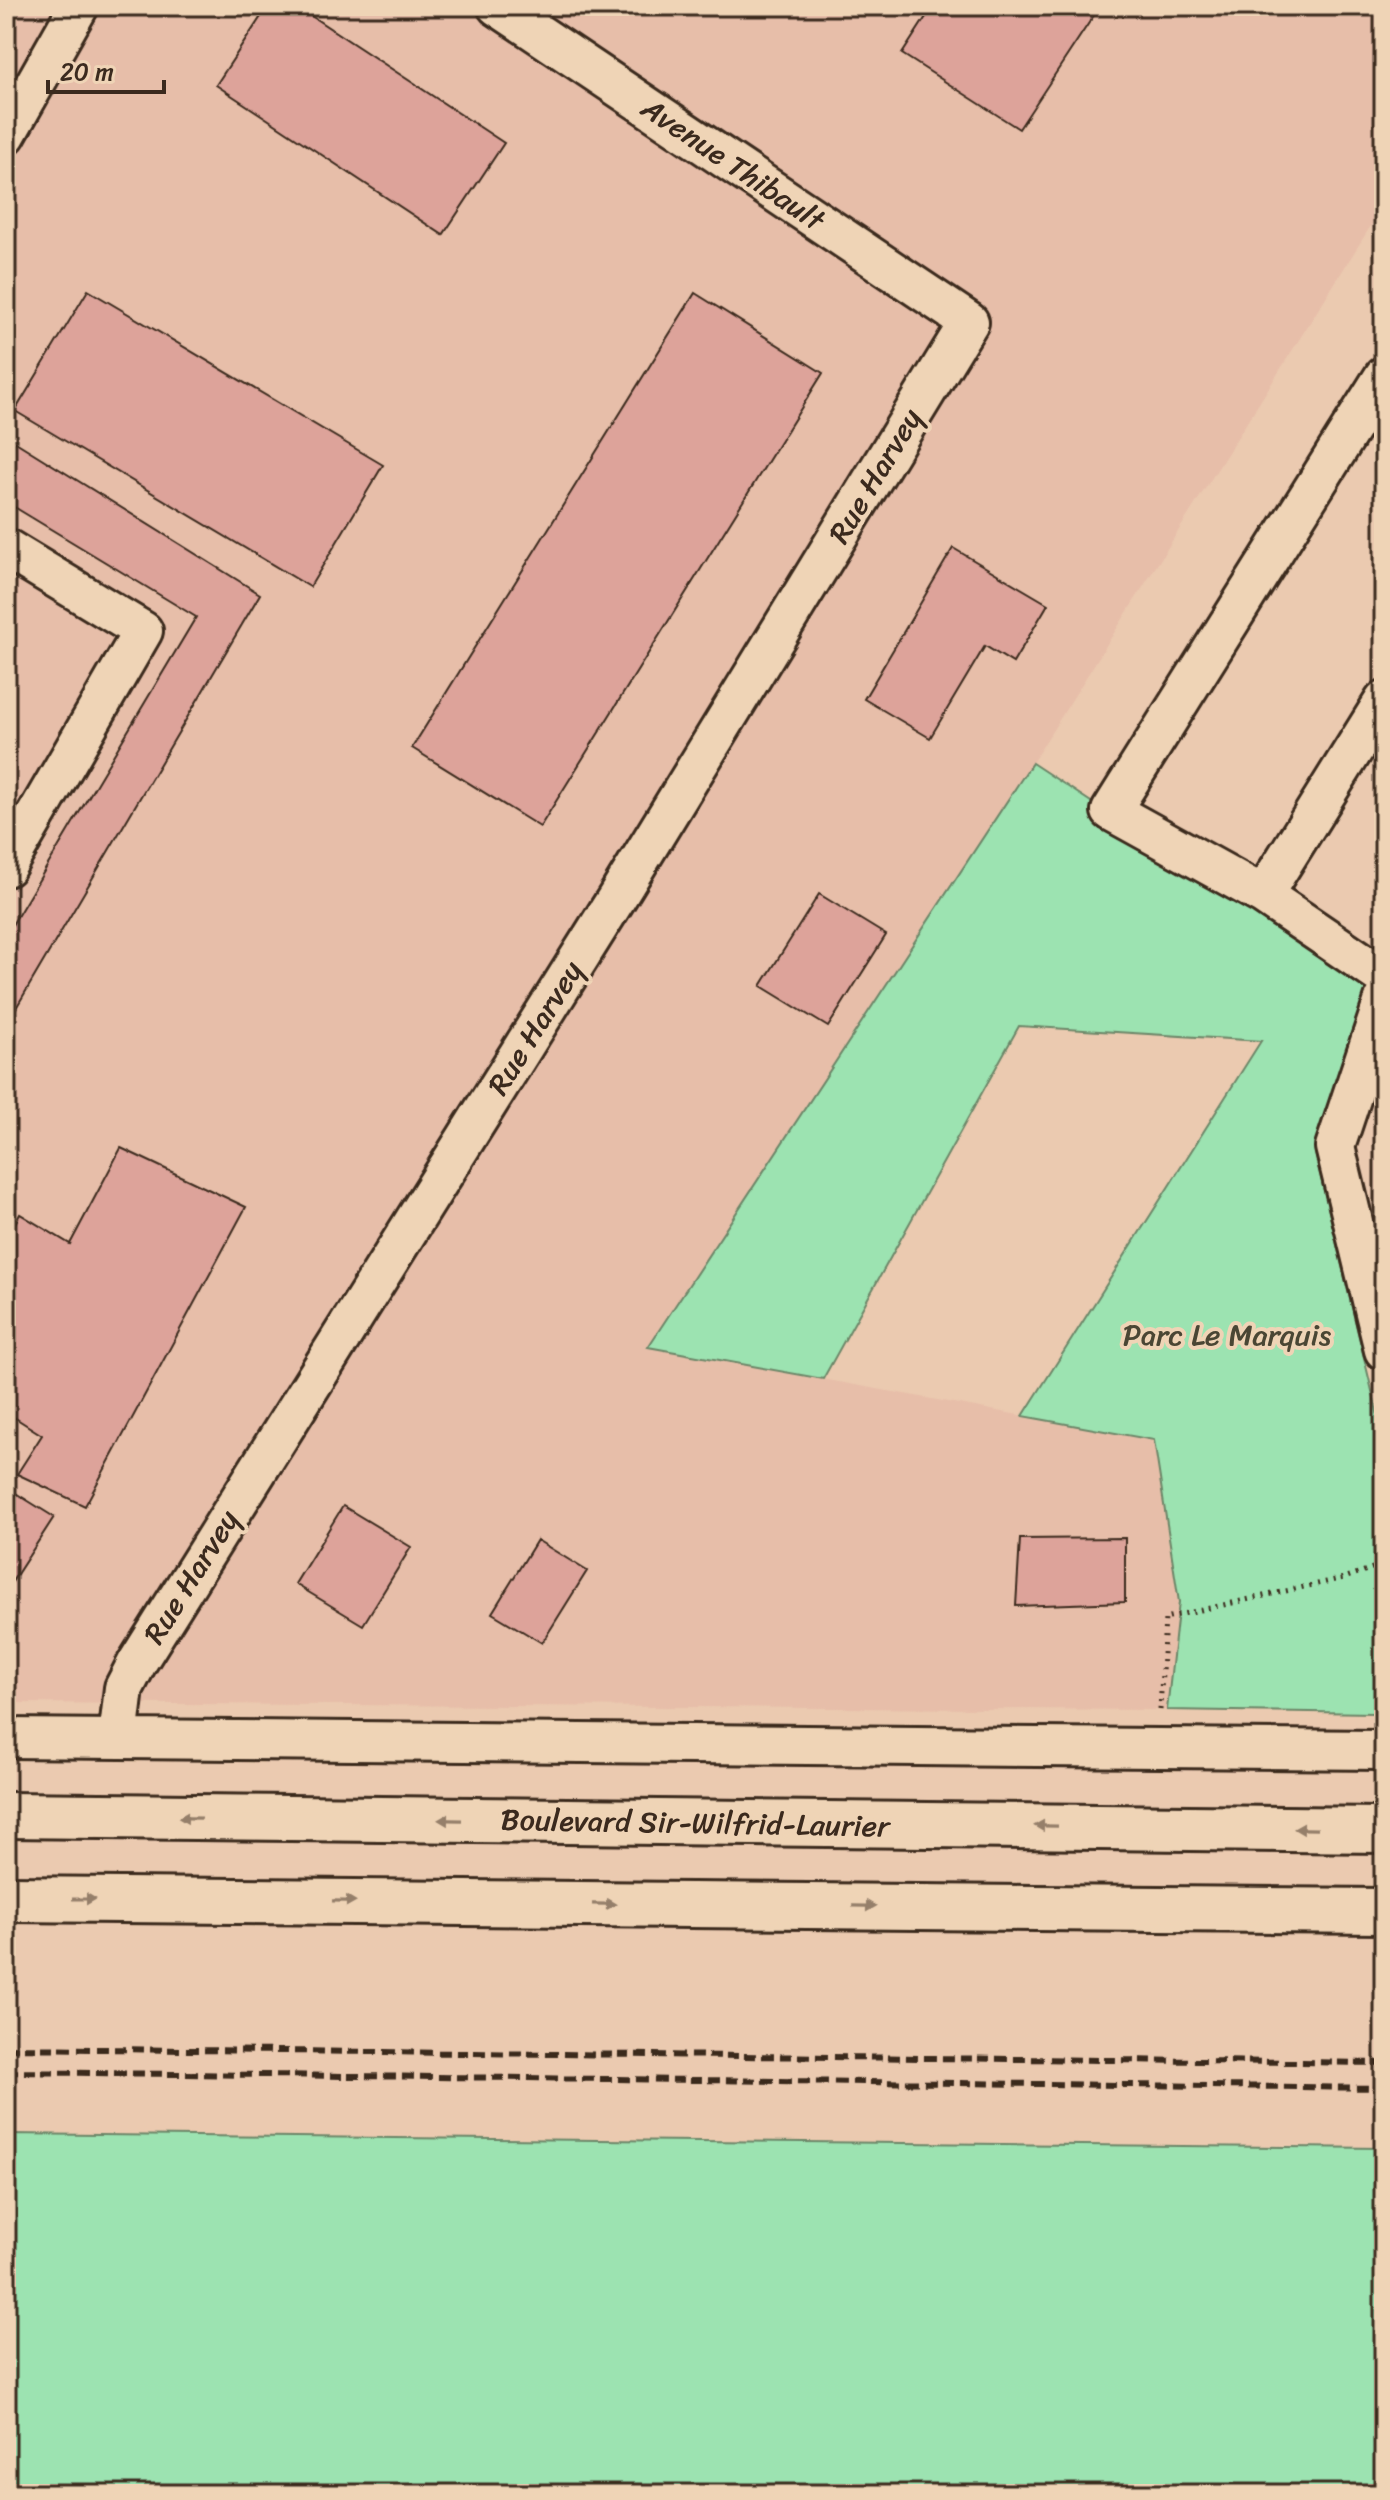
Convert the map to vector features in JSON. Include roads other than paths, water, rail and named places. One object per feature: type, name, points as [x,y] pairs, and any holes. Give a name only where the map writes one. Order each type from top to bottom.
[{"type":"highway","name":"Boulevard Sir-Wilfrid-Laurier","points":[[6,1815],[1384,1830]]},
{"type":"highway","points":[[6,1899],[1384,1911]]},
{"type":"street","points":[[6,135],[79,6]]},
{"type":"street","name":"Avenue Thibault","points":[[497,6],[969,322]]},
{"type":"street","name":"Rue Harvey","points":[[118,1739],[124,1688],[137,1663],[616,899],[969,322]]},
{"type":"street","points":[[1384,376],[1111,811],[1263,895],[1384,977]]},
{"type":"street","points":[[6,548],[143,631],[6,867]]},
{"type":"street","points":[[1263,895],[1384,701]]},
{"type":"street","points":[[1384,1000],[1335,1147],[1384,1350]]},
{"type":"street","points":[[6,1738],[1384,1750]]},
{"type":"railway","points":[[6,2048],[1384,2063]]},
{"type":"railway","points":[[6,2072],[1384,2088]]},
{"type":"park label","name":"Parc Le Marquis","points":[[1227,1335]]}]
